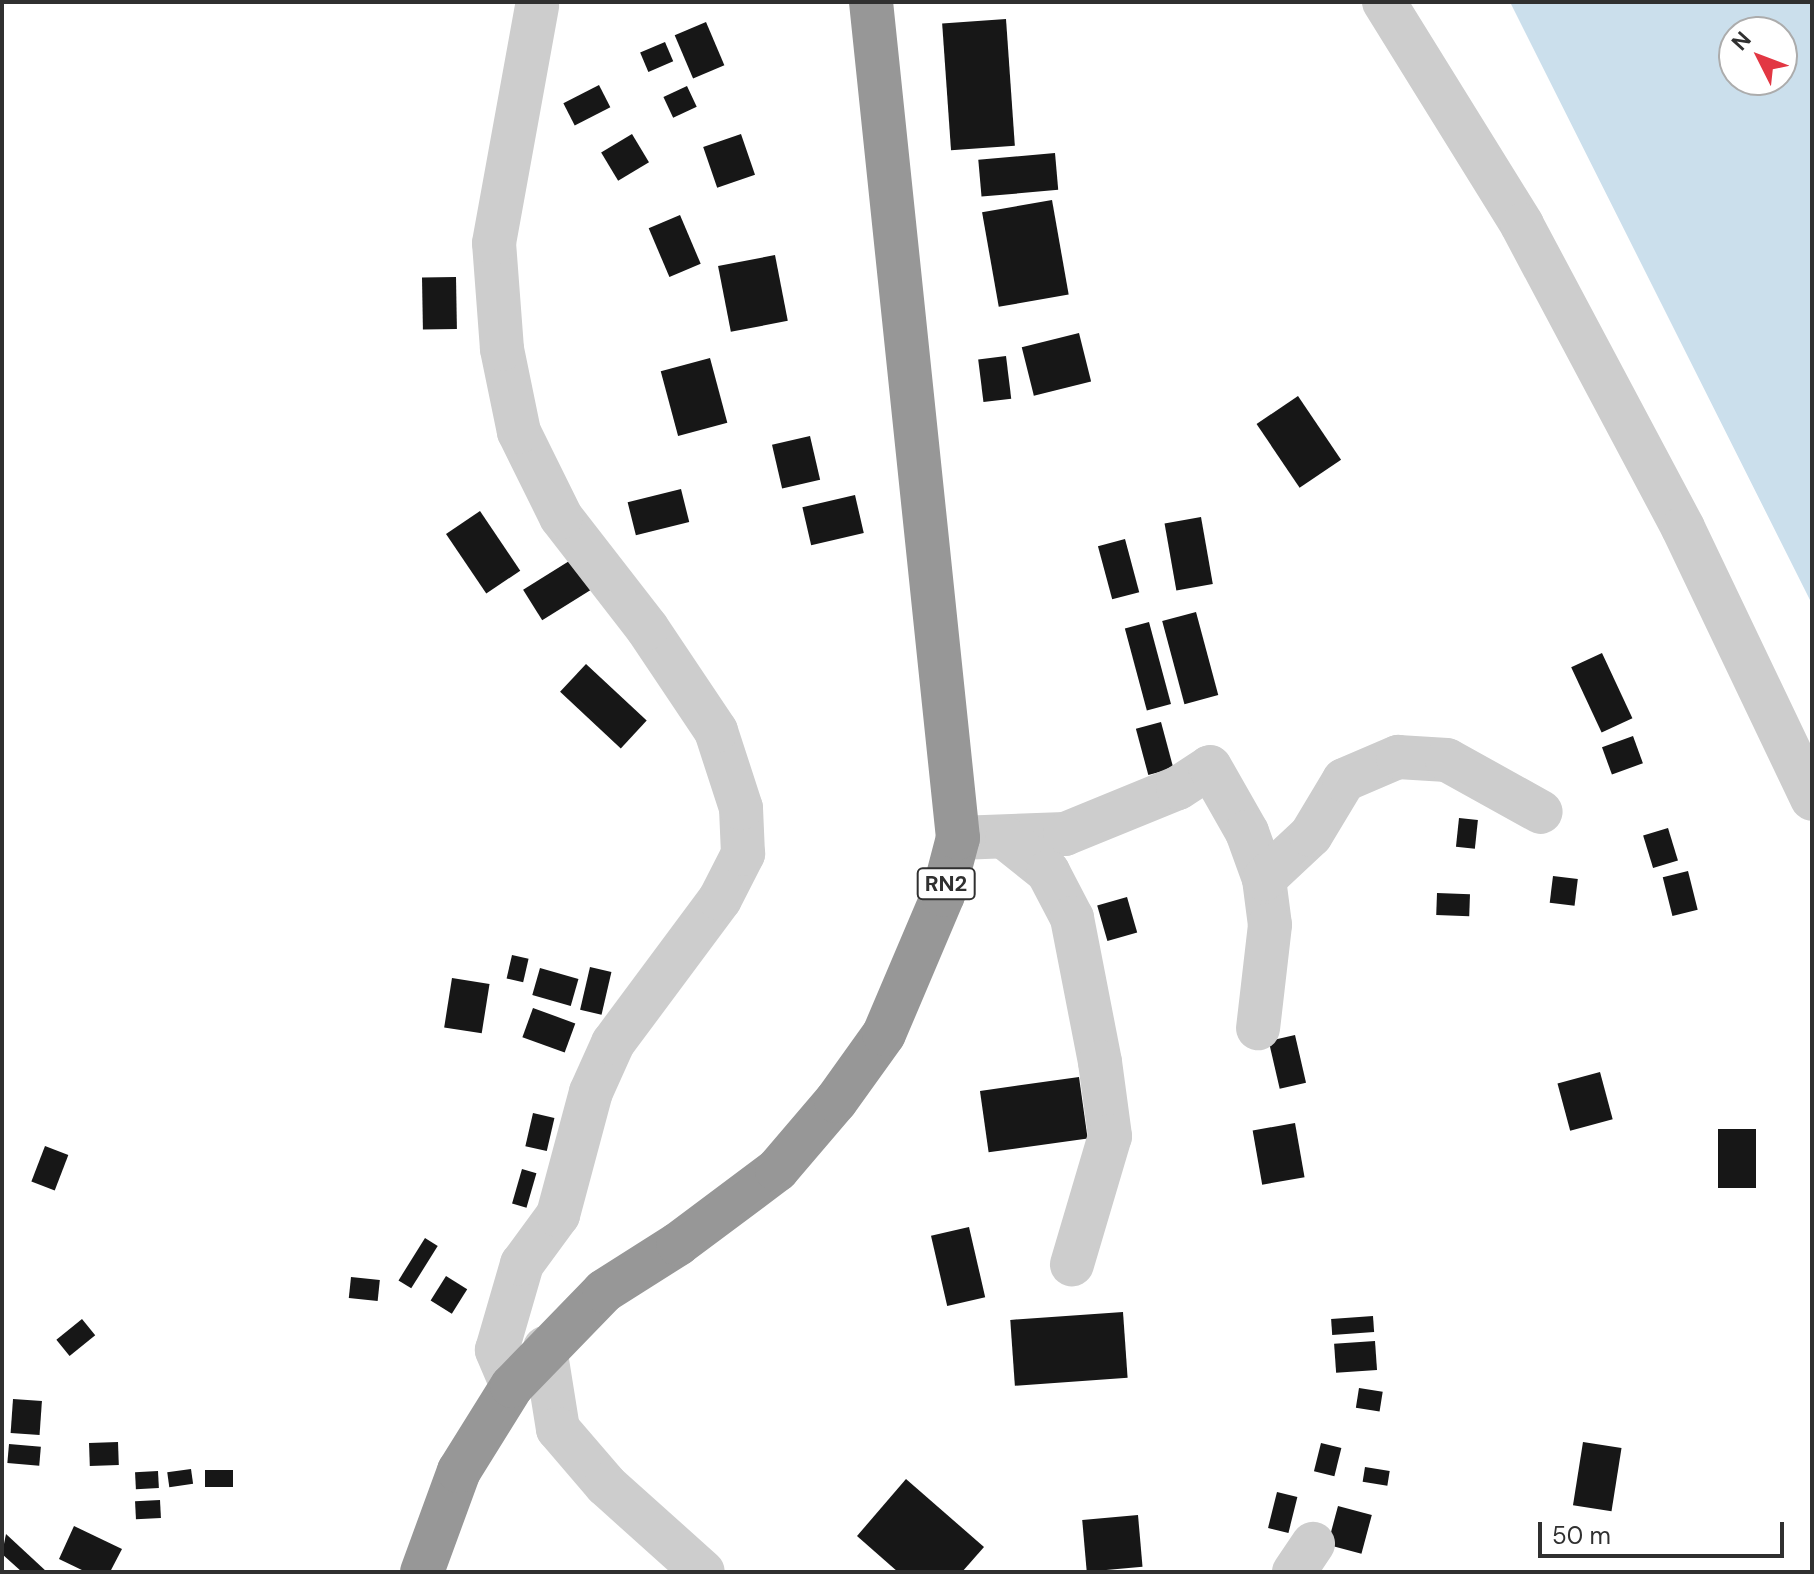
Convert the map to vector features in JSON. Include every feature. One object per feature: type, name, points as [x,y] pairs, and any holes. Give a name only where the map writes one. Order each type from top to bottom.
[{"type":"highway","name":"RN2","points":[[422,1572],[459,1471],[512,1386],[545,1348],[604,1291],[678,1244],[777,1170],[836,1101],[890,1021],[943,895],[958,838],[871,2]]},
{"type":"street","points":[[1384,2],[1522,225],[1683,528],[1812,799]]},
{"type":"street","points":[[512,1386],[497,1350],[522,1264],[558,1215],[591,1092],[613,1043],[720,899],[743,854],[741,808],[716,731],[647,628],[561,517],[519,432],[502,349],[494,243],[537,6]]},
{"type":"street","points":[[1264,879],[1311,835],[1344,780],[1398,757],[1447,760],[1541,812]]},
{"type":"street","points":[[958,838],[1007,839],[1065,834],[1178,788],[1210,767],[1247,832],[1264,879],[1270,925],[1258,1028]]},
{"type":"street","points":[[1007,839],[1048,872],[1072,918],[1100,1062],[1110,1136],[1072,1264]]},
{"type":"street","points":[[545,1348],[558,1429],[606,1485],[703,1572]]},
{"type":"water","points":[[1510,2],[1812,2],[1812,604]]},
{"type":"building","points":[[1006,19],[1015,146],[951,150],[942,23]]},
{"type":"building","points":[[706,22],[724,65],[693,79],[675,35]]},
{"type":"building","points":[[665,42],[673,61],[648,72],[640,53]]},
{"type":"building","points":[[599,85],[610,107],[575,125],[563,103]]},
{"type":"building","points":[[687,86],[697,107],[673,118],[663,97]]},
{"type":"building","points":[[632,134],[649,162],[618,181],[601,153]]},
{"type":"building","points":[[741,134],[755,175],[717,188],[703,147]]},
{"type":"building","points":[[1055,153],[1058,190],[982,197],[978,160]]},
{"type":"building","points":[[1052,200],[1069,295],[999,307],[982,212]]},
{"type":"building","points":[[680,215],[701,264],[669,277],[649,228]]},
{"type":"building","points":[[775,255],[788,321],[731,332],[718,266]]},
{"type":"building","points":[[456,277],[457,329],[423,330],[422,278]]},
{"type":"building","points":[[1079,333],[1091,382],[1034,396],[1022,347]]},
{"type":"building","points":[[1006,356],[1011,399],[983,402],[978,359]]},
{"type":"building","points":[[710,358],[727,423],[678,436],[661,371]]},
{"type":"building","points":[[1298,396],[1341,460],[1300,488],[1257,424]]},
{"type":"building","points":[[810,436],[820,480],[782,489],[772,445]]},
{"type":"building","points":[[681,489],[689,522],[636,535],[628,502]]},
{"type":"building","points":[[855,495],[864,533],[811,545],[802,507]]},
{"type":"building","points":[[480,511],[520,571],[486,594],[446,534]]},
{"type":"building","points":[[1201,517],[1213,584],[1176,590],[1165,523]]},
{"type":"building","points":[[1125,539],[1139,592],[1112,599],[1098,546]]},
{"type":"building","points":[[574,558],[593,589],[542,620],[523,590]]},
{"type":"building","points":[[1196,612],[1218,695],[1184,704],[1162,621]]},
{"type":"building","points":[[1149,622],[1171,704],[1147,711],[1125,628]]},
{"type":"building","points":[[1602,653],[1632,718],[1602,733],[1571,667]]},
{"type":"building","points":[[586,664],[647,721],[621,748],[560,692]]},
{"type":"building","points":[[1161,722],[1173,768],[1148,775],[1136,729]]},
{"type":"building","points":[[1633,736],[1643,763],[1612,775],[1602,747]]},
{"type":"building","points":[[1459,818],[1478,820],[1475,849],[1456,847]]},
{"type":"building","points":[[1668,828],[1678,861],[1653,868],[1643,836]]},
{"type":"building","points":[[1688,871],[1698,910],[1672,916],[1663,877]]},
{"type":"building","points":[[1553,876],[1578,879],[1575,906],[1550,903]]},
{"type":"building","points":[[1437,893],[1470,894],[1469,916],[1436,915]]},
{"type":"building","points":[[1127,897],[1137,933],[1107,941],[1097,906]]},
{"type":"building","points":[[512,955],[529,959],[523,982],[507,978]]},
{"type":"building","points":[[590,967],[611,972],[602,1015],[580,1010]]},
{"type":"building","points":[[540,968],[578,979],[571,1006],[532,995]]},
{"type":"building","points":[[452,978],[490,984],[482,1033],[444,1027]]},
{"type":"building","points":[[533,1008],[575,1023],[565,1053],[522,1037]]},
{"type":"building","points":[[1295,1035],[1306,1083],[1280,1089],[1269,1041]]},
{"type":"building","points":[[1600,1072],[1613,1119],[1570,1131],[1557,1083]]},
{"type":"building","points":[[1079,1077],[1088,1138],[989,1152],[980,1091]]},
{"type":"building","points":[[533,1113],[554,1118],[547,1151],[525,1146]]},
{"type":"building","points":[[1295,1123],[1305,1177],[1262,1185],[1253,1130]]},
{"type":"building","points":[[1718,1129],[1756,1129],[1756,1188],[1718,1188]]},
{"type":"building","points":[[45,1146],[68,1155],[55,1190],[31,1181]]},
{"type":"building","points":[[522,1169],[536,1173],[526,1208],[512,1204]]},
{"type":"building","points":[[969,1227],[985,1297],[947,1306],[931,1236]]},
{"type":"building","points":[[425,1238],[438,1246],[411,1288],[399,1280]]},
{"type":"building","points":[[446,1276],[467,1289],[452,1314],[431,1301]]},
{"type":"building","points":[[351,1277],[380,1280],[378,1301],[349,1298]]},
{"type":"building","points":[[1123,1312],[1128,1378],[1015,1386],[1010,1320]]},
{"type":"building","points":[[1373,1316],[1374,1332],[1332,1335],[1331,1319]]},
{"type":"building","points":[[82,1319],[95,1335],[70,1356],[56,1340]]},
{"type":"building","points":[[1375,1341],[1377,1370],[1336,1373],[1334,1344]]},
{"type":"building","points":[[1359,1388],[1383,1392],[1380,1412],[1356,1408]]},
{"type":"building","points":[[13,1399],[42,1401],[40,1435],[11,1433]]},
{"type":"building","points":[[118,1442],[119,1465],[90,1466],[89,1443]]},
{"type":"building","points":[[1583,1442],[1622,1448],[1612,1511],[1573,1505]]},
{"type":"building","points":[[1321,1443],[1341,1448],[1334,1476],[1314,1471]]},
{"type":"building","points":[[9,1444],[41,1447],[39,1466],[7,1463]]},
{"type":"building","points":[[1365,1467],[1390,1471],[1387,1486],[1363,1482]]},
{"type":"building","points":[[191,1469],[193,1484],[169,1487],[167,1472]]},
{"type":"building","points":[[205,1470],[233,1470],[233,1487],[205,1487]]},
{"type":"building","points":[[158,1471],[159,1488],[136,1489],[135,1472]]},
{"type":"building","points":[[906,1479],[984,1547],[962,1572],[898,1572],[857,1536]]},
{"type":"building","points":[[1277,1492],[1297,1497],[1288,1533],[1268,1528]]},
{"type":"building","points":[[160,1500],[161,1518],[136,1519],[135,1501]]},
{"type":"building","points":[[1338,1506],[1372,1515],[1361,1554],[1328,1545]]},
{"type":"building","points":[[1138,1515],[1143,1567],[1087,1572],[1082,1520]]},
{"type":"building","points":[[74,1526],[122,1549],[110,1572],[86,1572],[59,1559]]},
{"type":"building","points":[[6,1534],[47,1572],[22,1572],[2,1554]]}]
